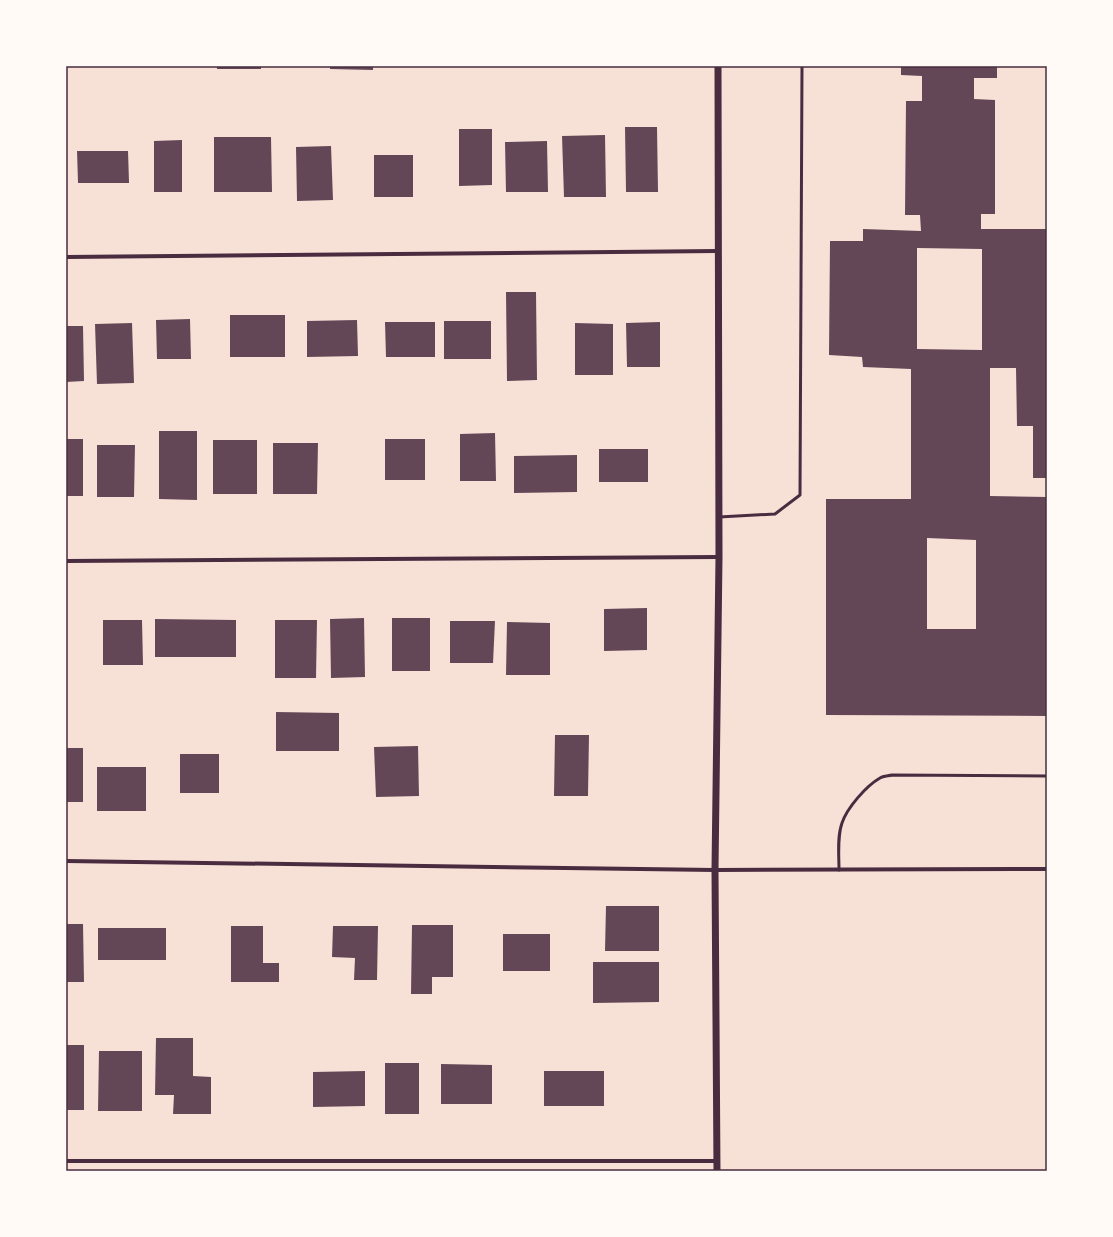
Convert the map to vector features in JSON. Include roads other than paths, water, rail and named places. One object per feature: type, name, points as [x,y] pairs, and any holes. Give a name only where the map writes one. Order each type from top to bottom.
[{"type":"street","points":[[717,1171],[715,870],[719,558],[718,66]]},
{"type":"street","points":[[66,257],[718,251]]},
{"type":"street","points":[[66,561],[719,558]]},
{"type":"street","points":[[66,861],[715,870],[1047,869]]},
{"type":"street","points":[[66,1161],[717,1161]]},
{"type":"lane","points":[[719,517],[775,514],[800,495],[802,66]]},
{"type":"lane","points":[[838,870],[839,838],[842,823],[850,808],[863,792],[872,783],[881,778],[892,775],[1047,776]]}]
